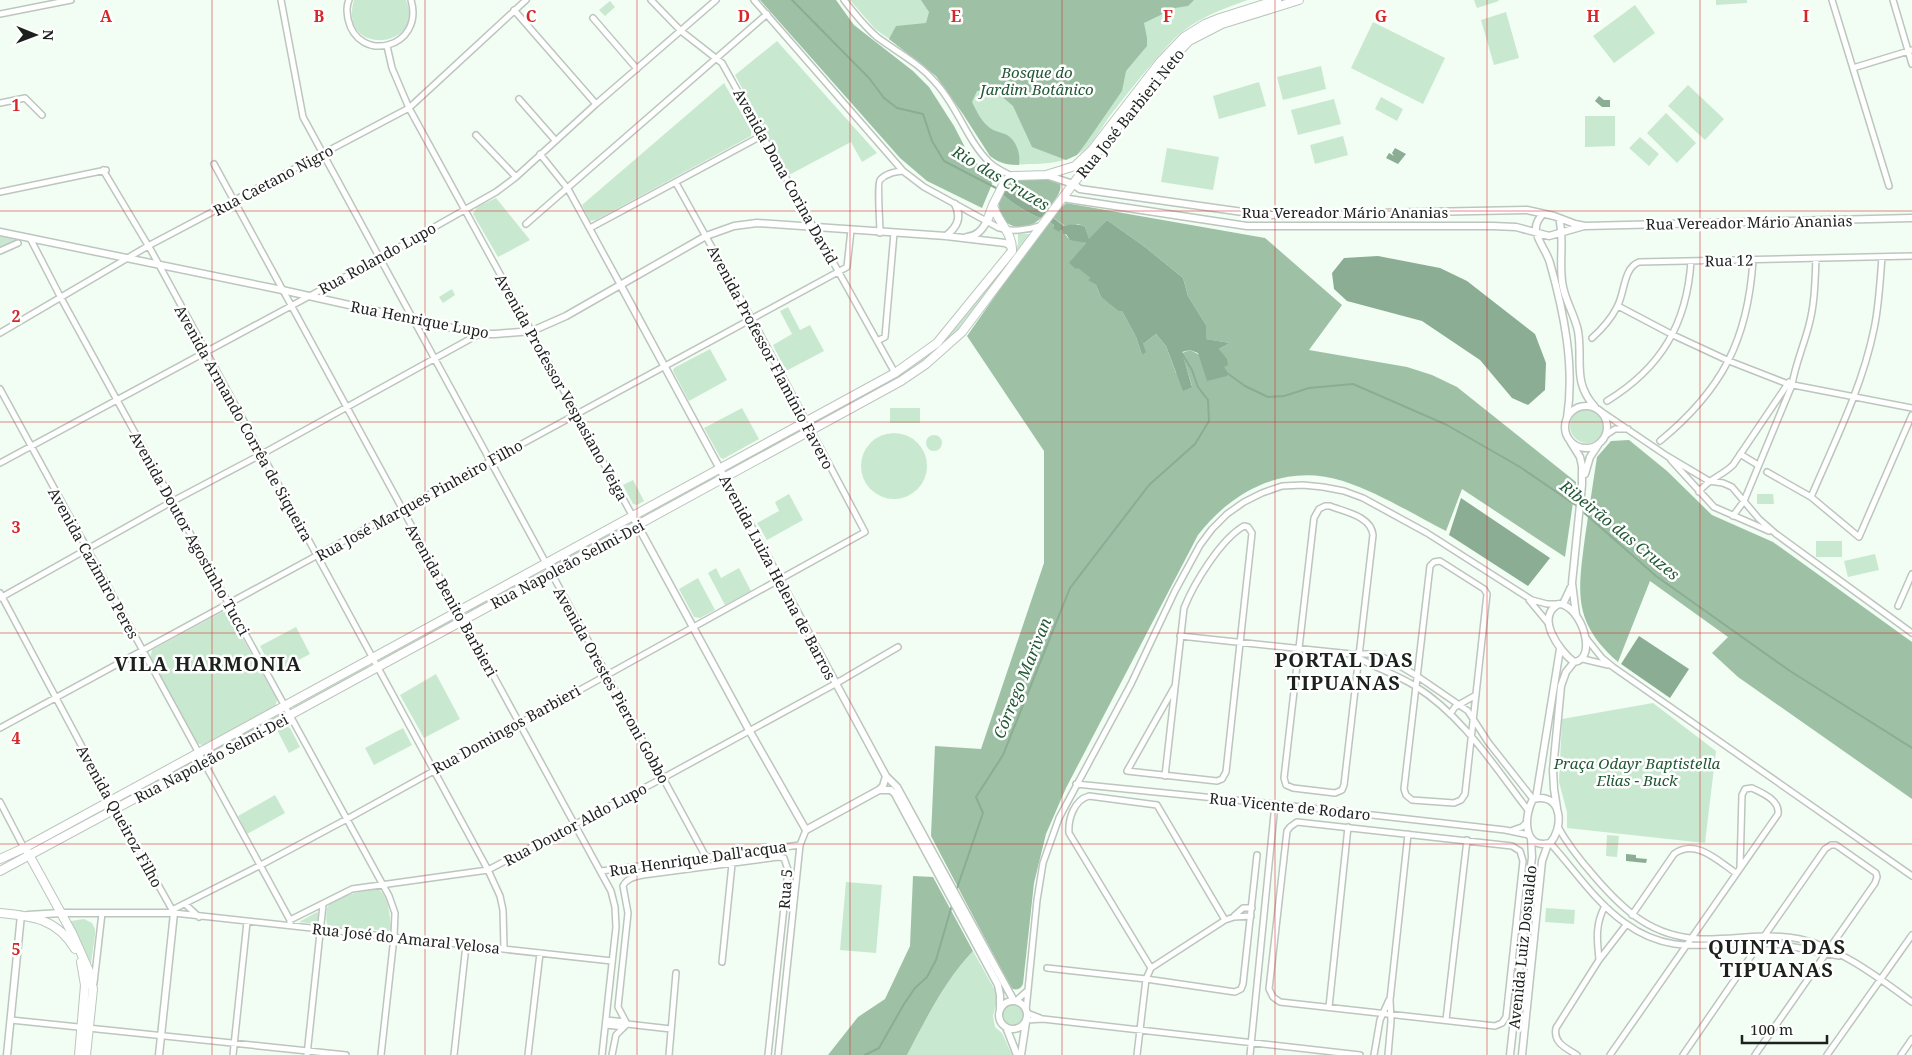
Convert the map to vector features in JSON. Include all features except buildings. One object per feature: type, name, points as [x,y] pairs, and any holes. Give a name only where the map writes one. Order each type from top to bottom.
[{"type":"main road","name":"Rua José Barbieri Neto","points":[[1012,176],[1046,175],[1075,166],[1084,159],[1160,62],[1184,37],[1205,24],[1276,0]]},
{"type":"main road","name":"Rua José Barbieri Neto","points":[[1072,184],[1164,67],[1189,41],[1222,24],[1299,0]]},
{"type":"main road","points":[[987,221],[1004,181],[1012,176]]},
{"type":"main road","name":"Rua Napoleão Selmi-Dei","points":[[0,871],[204,762],[901,381],[946,347],[962,332],[1072,184]]},
{"type":"main road","points":[[994,201],[998,218],[1007,231],[1012,243],[1012,251]]},
{"type":"main road","name":"Rua Napoleão Selmi-Dei","points":[[0,859],[111,801],[895,373],[937,343],[1012,251]]},
{"type":"main road","points":[[24,848],[72,933],[86,964],[93,989],[79,1055]]},
{"type":"main road","name":"Rua José do Amaral Velosa","points":[[0,913],[24,915],[50,923],[70,940],[83,969],[86,1027]]},
{"type":"main road","points":[[86,1027],[86,1055]]},
{"type":"street","points":[[0,14],[71,0]]},
{"type":"street","name":"Avenida Orestes Pieroni Gobbo","points":[[281,0],[303,117],[706,857]]},
{"type":"street","points":[[349,0],[346,11],[355,35],[368,44],[387,46],[402,38],[409,30],[414,13],[411,0]]},
{"type":"street","name":"Rua Caetano Nigro","points":[[0,333],[148,246],[235,202],[409,108],[526,0]]},
{"type":"street","name":"Avenida Dona Corina David","points":[[651,0],[681,32],[722,63],[895,373]]},
{"type":"street","name":"Rua Rolando Lupo","points":[[0,463],[380,258],[496,192],[516,177],[555,140],[716,0]]},
{"type":"street","points":[[754,0],[903,171],[924,187],[1007,231],[1040,226]]},
{"type":"street","points":[[844,0],[862,24],[915,62],[935,82],[950,101],[989,162],[1012,176]]},
{"type":"street","points":[[1832,0],[1889,186]]},
{"type":"street","points":[[1892,0],[1910,51],[1912,64]]},
{"type":"street","points":[[514,10],[596,104]]},
{"type":"street","points":[[526,224],[767,14]]},
{"type":"street","points":[[593,18],[637,68]]},
{"type":"street","name":"Avenida Professor Vespasiano Veiga","points":[[387,46],[392,68],[409,108],[749,730],[806,830]]},
{"type":"street","points":[[1853,68],[1910,51]]},
{"type":"street","points":[[0,103],[25,98],[42,115]]},
{"type":"street","points":[[519,99],[555,140]]},
{"type":"street","points":[[476,135],[516,177]]},
{"type":"street","points":[[590,228],[762,135]]},
{"type":"street","name":"Avenida Luiza Helena de Barros","points":[[540,154],[568,189],[590,228],[835,684],[886,776],[897,787],[1015,1001]]},
{"type":"street","name":"Avenida Benito Barbieri","points":[[214,164],[611,891],[615,907],[616,928],[602,1055]]},
{"type":"street","name":"Avenida Armando Corrêa de Siqueira","points":[[0,192],[105,170],[488,870],[500,896],[503,910],[504,948]]},
{"type":"street","points":[[880,232],[881,212],[878,186],[880,180],[890,173],[903,171]]},
{"type":"street","name":"Rua Vereador Mário Ananias","points":[[1046,175],[1080,188],[1264,215],[1527,210],[1585,226],[1912,218]]},
{"type":"street","name":"Avenida Professor Flamínio Favero","points":[[676,183],[752,319],[865,532]]},
{"type":"street","name":"Rua Vereador Mário Ananias","points":[[1062,198],[1247,226],[1494,226],[1516,227],[1549,236],[1585,226]]},
{"type":"street","points":[[946,236],[958,223],[959,214],[956,204]]},
{"type":"street","points":[[1543,214],[1537,223],[1537,234],[1550,261],[1569,347],[1570,398],[1566,428],[1570,441],[1580,457],[1582,466],[1582,485],[1572,584],[1576,615],[1584,635],[1586,652],[1583,660]]},
{"type":"street","points":[[1559,218],[1562,233],[1562,287],[1578,329],[1581,383],[1584,393],[1603,414],[1607,424],[1606,435]]},
{"type":"street","name":"Rua Henrique Lupo","points":[[956,237],[974,236],[987,221]]},
{"type":"street","name":"Rua Henrique Lupo","points":[[0,232],[282,290],[479,334],[532,331],[566,316],[706,236],[734,226],[757,222],[956,237],[1005,243],[1009,245],[1012,251]]},
{"type":"street","points":[[839,272],[848,267],[851,230]]},
{"type":"street","points":[[877,341],[885,337],[894,233]]},
{"type":"street","name":"Avenida Doutor Agostinho Tucci","points":[[30,238],[61,298],[383,884],[395,913],[381,1055]]},
{"type":"street","points":[[0,251],[18,243]]},
{"type":"street","name":"Rua 12","points":[[1592,338],[1605,325],[1618,306],[1628,271],[1634,264],[1642,262],[1912,256]]},
{"type":"street","points":[[1811,497],[1865,364],[1874,329],[1880,293],[1882,257]]},
{"type":"street","points":[[1733,516],[1744,502],[1793,376],[1810,323],[1815,291],[1816,258]]},
{"type":"street","points":[[1660,441],[1680,425],[1698,406],[1714,386],[1729,361],[1746,314],[1753,260]]},
{"type":"street","points":[[1607,402],[1643,376],[1658,359],[1673,335],[1686,302],[1690,282],[1691,261]]},
{"type":"street","name":"Rua José Marques Pinheiro Filho","points":[[0,728],[839,272]]},
{"type":"street","points":[[1618,306],[1673,335],[1729,361],[1790,385],[1912,408]]},
{"type":"street","points":[[1,596],[435,360],[479,334]]},
{"type":"street","points":[[1699,492],[1709,481],[1728,470],[1790,385]]},
{"type":"street","name":"Avenida Cazimiro Peres","points":[[0,389],[86,549],[199,752],[290,923]]},
{"type":"street","points":[[1567,418],[1576,408],[1582,406],[1597,409],[1629,428],[1667,456],[1709,481],[1723,483],[1732,487],[1759,519],[1776,534],[1912,632]]},
{"type":"street","points":[[1767,472],[1811,497],[1859,537],[1912,415]]},
{"type":"street","points":[[1582,485],[1590,457],[1606,435],[1615,429],[1629,428]]},
{"type":"street","points":[[1570,441],[1583,447],[1596,445],[1601,442]]},
{"type":"street","points":[[1740,454],[1758,465]]},
{"type":"street","points":[[1667,456],[1714,507],[1776,534]]},
{"type":"street","points":[[1019,1055],[1026,1016],[1027,990],[1043,863],[1059,818],[1131,684],[1175,591],[1200,545],[1227,514],[1244,502],[1282,486],[1323,486],[1344,491],[1363,498],[1427,534],[1538,602],[1561,604],[1576,615]]},
{"type":"street","points":[[1330,506],[1364,520],[1370,525],[1373,535],[1344,785],[1341,791],[1335,793],[1293,788],[1286,785],[1284,778],[1299,648],[1314,518],[1321,508],[1330,506]]},
{"type":"street","points":[[1165,776],[1175,686],[1182,616],[1188,600],[1222,546],[1237,530],[1244,526],[1250,528],[1252,533],[1226,772],[1222,779],[1217,781],[1165,776],[1127,771],[1175,686]]},
{"type":"street","name":"Rua Domingos Barbieri","points":[[173,911],[347,818],[865,532]]},
{"type":"street","points":[[1444,562],[1486,591],[1466,794],[1461,800],[1454,803],[1412,800],[1406,795],[1404,789],[1418,676],[1430,566],[1433,563],[1444,562]]},
{"type":"street","points":[[1898,606],[1912,574]]},
{"type":"street","points":[[1572,584],[1561,604],[1552,610],[1549,624],[1551,634],[1560,649],[1574,662]]},
{"type":"street","points":[[1524,594],[1549,624]]},
{"type":"street","name":"Avenida Queiroz Filho","points":[[1,596],[111,801],[173,911]]},
{"type":"street","points":[[1584,635],[1597,652],[1613,667],[1912,876]]},
{"type":"street","points":[[1180,636],[1359,656],[1416,686],[1450,714],[1472,736],[1528,810]]},
{"type":"street","name":"Rua Doutor Aldo Lupo","points":[[290,923],[352,889],[488,870],[663,778],[835,684],[898,647]]},
{"type":"street","points":[[1560,649],[1535,799],[1528,810],[1526,822],[1530,836],[1540,843],[1549,843],[1554,839],[1558,827],[1553,770],[1561,686],[1566,672],[1574,662],[1583,660],[1604,663],[1613,667]]},
{"type":"street","points":[[1359,656],[1376,654],[1418,676],[1468,711],[1505,764],[1535,799]]},
{"type":"street","points":[[1450,714],[1458,705],[1476,695]]},
{"type":"street","points":[[1496,769],[1505,764]]},
{"type":"street","points":[[879,790],[883,786],[886,776]]},
{"type":"street","points":[[1508,785],[1517,779]]},
{"type":"street","name":"Rua Vicente de Rodaro","points":[[1076,784],[1505,830],[1530,836]]},
{"type":"street","points":[[1610,1055],[1778,814],[1779,808],[1775,802],[1753,788],[1746,788],[1742,795],[1738,871]]},
{"type":"street","points":[[879,790],[891,790],[895,794],[998,985],[1000,1020],[1006,1027],[1019,1055]]},
{"type":"street","name":"Rua Henrique Dall'acqua","points":[[601,871],[800,845],[806,830],[879,790]]},
{"type":"street","points":[[1151,968],[1069,829],[1069,823],[1076,804],[1086,797],[1157,805],[1225,920]]},
{"type":"street","points":[[1535,799],[1542,797],[1550,800],[1557,808]]},
{"type":"street","points":[[0,802],[24,848]]},
{"type":"street","points":[[1250,1055],[1275,804]]},
{"type":"street","points":[[1302,822],[1348,827],[1512,846],[1520,851],[1523,861],[1506,1017],[1502,1023],[1495,1026],[1280,1002],[1272,997],[1269,988],[1287,831],[1293,824],[1302,822]]},
{"type":"street","name":"Rua Vicente de Rodaro","points":[[1505,830],[1518,829],[1526,822]]},
{"type":"street","points":[[1329,1007],[1348,827]]},
{"type":"street","points":[[1558,827],[1576,856],[1614,900],[1632,915],[1660,931],[1691,938],[1765,936],[1801,940],[1842,957],[1881,980],[1912,1002]]},
{"type":"street","points":[[1388,1055],[1391,1014],[1390,1000],[1408,834]]},
{"type":"street","name":"Avenida Luiz Dosualdo","points":[[1510,1055],[1532,857],[1530,836]]},
{"type":"street","points":[[1446,1020],[1467,840]]},
{"type":"street","points":[[1549,843],[1605,906],[1626,924],[1656,939],[1685,946],[1760,943],[1828,952]]},
{"type":"street","name":"Avenida Luiz Dosualdo","points":[[1522,1055],[1542,861],[1549,843]]},
{"type":"street","points":[[1755,1055],[1876,883],[1877,877],[1875,872],[1836,844],[1831,845],[1825,849],[1765,936]]},
{"type":"street","points":[[778,1055],[800,845]]},
{"type":"street","points":[[1632,915],[1674,854],[1688,848],[1703,851],[1738,871]]},
{"type":"street","points":[[1047,968],[1146,979],[1235,992],[1240,990],[1243,984],[1257,855]]},
{"type":"street","points":[[1568,863],[1576,856]]},
{"type":"street","name":"Rua 5","points":[[626,1024],[618,1007],[628,913],[623,886],[625,882],[630,878],[643,875],[778,857],[784,858],[787,862],[788,870],[768,1055]]},
{"type":"street","points":[[722,962],[732,864]]},
{"type":"street","points":[[1582,880],[1590,872]]},
{"type":"street","points":[[185,904],[199,917]]},
{"type":"street","points":[[308,1053],[323,905]]},
{"type":"street","points":[[1599,960],[1596,937],[1598,922],[1605,906]]},
{"type":"street","points":[[1236,916],[1243,908],[1252,908]]},
{"type":"street","points":[[159,1055],[173,911]]},
{"type":"street","name":"Rua José do Amaral Velosa","points":[[24,915],[173,911],[199,917],[247,922],[290,923],[394,937],[612,961]]},
{"type":"street","points":[[93,989],[102,913]]},
{"type":"street","points":[[7,1055],[24,915]]},
{"type":"street","points":[[1236,916],[1250,926]]},
{"type":"street","points":[[1137,1055],[1146,979],[1151,968],[1225,920],[1236,916],[1251,916]]},
{"type":"street","points":[[233,1055],[247,922]]},
{"type":"street","points":[[1577,1055],[1559,1043],[1555,1036],[1556,1025],[1599,960],[1626,924]]},
{"type":"street","points":[[1827,1055],[1912,936]]},
{"type":"street","points":[[1683,1055],[1760,943]]},
{"type":"street","points":[[454,1055],[466,945]]},
{"type":"street","points":[[528,1055],[540,953]]},
{"type":"street","points":[[669,1055],[676,973]]},
{"type":"street","points":[[1000,1010],[1006,1003],[1015,1001],[1027,990]]},
{"type":"street","points":[[1374,1055],[1382,1013],[1390,1000]]},
{"type":"street","points":[[1006,1027],[1015,1029],[1023,1025],[1026,1016],[1022,1004],[1015,1001]]},
{"type":"street","points":[[1026,1016],[1140,1031],[1360,1055]]},
{"type":"street","points":[[11,1020],[161,1034],[308,1053],[346,1055]]},
{"type":"street","points":[[606,1023],[671,1029]]},
{"type":"street","points":[[612,1055],[616,1035],[626,1024]]},
{"type":"street","points":[[1901,1055],[1912,1039]]},
{"type":"green space","points":[[354,0],[406,0],[409,16],[405,29],[395,37],[382,40],[369,38],[358,31],[352,19]]},
{"type":"green space","points":[[760,0],[836,0],[854,25],[913,71],[929,87],[954,126],[971,159],[995,177],[982,208],[927,181],[900,158]]},
{"type":"green space","name":"Bosque do Jardim Botânico","points":[[850,0],[1248,0],[1198,21],[1180,33],[1156,59],[1092,141],[1080,153],[1056,162],[1019,165],[1004,163],[990,156],[936,76],[875,29]]},
{"type":"green space","name":"Bosque do Jardim Botânico","points":[[921,0],[1194,0],[1188,6],[1175,8],[1144,23],[1147,46],[1126,71],[1122,91],[1077,155],[1066,160],[1032,147],[1013,106],[993,89],[977,91],[972,102],[984,122],[995,131],[1009,136],[1015,143],[1018,151],[1019,165],[1011,165],[990,156],[936,76],[889,39],[896,26],[926,23],[929,12]]},
{"type":"green space","points":[[1474,0],[1498,0],[1499,1],[1477,8]]},
{"type":"green space","points":[[1716,0],[1747,0],[1747,3],[1716,5]]},
{"type":"green space","points":[[610,1],[615,7],[605,16],[599,10]]},
{"type":"green space","points":[[1635,5],[1655,33],[1614,63],[1593,36]]},
{"type":"green space","points":[[1506,12],[1519,58],[1494,65],[1481,20]]},
{"type":"green space","points":[[1373,22],[1445,58],[1423,104],[1351,68]]},
{"type":"green space","points":[[777,41],[877,153],[862,162],[851,142],[789,175],[735,75]]},
{"type":"green space","points":[[1321,66],[1326,89],[1283,100],[1277,77]]},
{"type":"green space","points":[[1259,82],[1266,106],[1219,119],[1213,96]]},
{"type":"green space","points":[[724,83],[751,130],[751,136],[596,220],[590,221],[582,205]]},
{"type":"green space","points":[[1688,85],[1724,119],[1705,140],[1668,106]]},
{"type":"green space","points":[[1381,97],[1403,109],[1397,121],[1375,109]]},
{"type":"green space","points":[[1334,99],[1341,124],[1298,135],[1291,110]]},
{"type":"green space","points":[[1666,113],[1696,143],[1677,163],[1647,133]]},
{"type":"green space","points":[[1585,116],[1615,116],[1615,146],[1585,147]]},
{"type":"green space","points":[[1343,136],[1348,155],[1315,164],[1310,145]]},
{"type":"green space","points":[[1640,137],[1659,154],[1649,166],[1629,148]]},
{"type":"green space","points":[[1167,148],[1219,157],[1213,190],[1161,182]]},
{"type":"green space","points":[[1023,176],[1058,180],[1060,192],[1047,211],[1003,188],[1007,179]]},
{"type":"green space","points":[[1001,193],[1020,207],[1041,218],[1033,224],[1024,227],[1016,227],[1009,224],[1000,212]]},
{"type":"green space","points":[[496,198],[530,240],[498,257],[473,214],[477,207]]},
{"type":"green space","points":[[1066,203],[1265,238],[1342,305],[1309,350],[1407,367],[1432,375],[1457,387],[1576,482],[1565,557],[1462,489],[1446,531],[1370,491],[1322,476],[1281,478],[1262,484],[1244,493],[1227,505],[1198,535],[1066,788],[1046,834],[1034,883],[1023,984],[1020,988],[1015,989],[1011,988],[931,836],[935,746],[981,749],[1044,563],[1044,451],[967,336],[1048,221],[1054,225],[1053,227],[1063,231],[1068,238],[1086,243],[1070,263],[1078,267],[1090,278],[1089,280],[1096,285],[1101,297],[1122,311],[1136,337],[1142,355],[1143,344],[1156,334],[1166,346],[1176,373],[1192,386],[1182,353],[1190,350],[1224,367],[1219,349],[1230,343],[1205,339],[1206,325],[1188,296],[1183,278],[1145,247],[1107,220],[1089,240],[1085,227],[1078,224],[1065,226],[1052,217]]},
{"type":"green space","points":[[1018,234],[1031,234],[957,333],[900,379],[815,424],[816,420],[935,347],[953,329],[1014,253],[1018,244]]},
{"type":"green space","points":[[0,235],[17,239],[17,240],[0,247]]},
{"type":"green space","points":[[452,289],[455,295],[443,303],[439,297]]},
{"type":"green space","points":[[788,307],[800,330],[810,325],[824,351],[786,371],[773,345],[792,334],[780,311]]},
{"type":"green space","points":[[710,349],[727,380],[689,401],[673,371],[674,368]]},
{"type":"green space","points":[[742,408],[759,439],[723,459],[720,457],[704,428]]},
{"type":"green space","points":[[890,408],[920,408],[920,423],[890,423]]},
{"type":"green space","points":[[1587,409],[1599,414],[1604,426],[1599,438],[1587,443],[1575,438],[1570,426],[1575,414]]},
{"type":"green space","points":[[799,428],[804,430],[728,471],[730,467]]},
{"type":"green space","points":[[888,433],[900,433],[912,438],[922,448],[927,460],[925,479],[912,494],[900,499],[888,499],[876,494],[866,484],[861,472],[861,460],[866,448],[876,438]]},
{"type":"green space","points":[[934,435],[940,437],[942,443],[940,449],[934,451],[928,449],[926,443],[928,437]]},
{"type":"green space","points":[[1629,440],[1667,471],[1712,515],[1773,542],[1912,642],[1912,799],[1738,677],[1712,653],[1728,637],[1650,581],[1618,662],[1603,647],[1592,633],[1585,619],[1580,590],[1583,557],[1597,457],[1611,441]]},
{"type":"green space","points":[[713,476],[715,478],[641,517],[641,516]]},
{"type":"green space","points":[[633,480],[644,501],[637,505],[633,504],[623,485]]},
{"type":"green space","points":[[789,494],[803,520],[767,540],[757,523],[779,511],[775,502]]},
{"type":"green space","points":[[1757,494],[1773,494],[1774,504],[1757,504]]},
{"type":"green space","points":[[627,523],[628,527],[554,566],[556,561]]},
{"type":"green space","points":[[1816,541],[1842,541],[1842,557],[1816,557]]},
{"type":"green space","points":[[1875,554],[1879,570],[1848,577],[1844,561]]},
{"type":"green space","points":[[716,568],[721,578],[739,568],[751,591],[725,605],[708,573]]},
{"type":"green space","points":[[541,571],[541,575],[467,613],[467,610]]},
{"type":"green space","points":[[698,578],[715,610],[700,618],[694,617],[679,589]]},
{"type":"green space","points":[[222,612],[229,613],[277,700],[275,707],[204,746],[197,743],[150,658],[152,650]]},
{"type":"green space","points":[[453,617],[456,618],[455,621],[380,660],[380,657]]},
{"type":"green space","points":[[296,627],[310,654],[274,673],[260,646]]},
{"type":"green space","points":[[368,665],[367,669],[293,707],[293,705]]},
{"type":"green space","points":[[436,674],[460,719],[424,738],[400,695]]},
{"type":"green space","name":"Praça Odayr Baptistella Elias - Buck","points":[[1653,703],[1716,751],[1705,843],[1567,828],[1567,812],[1559,782],[1562,719]]},
{"type":"green space","points":[[278,712],[281,713],[280,717],[208,755],[208,751]]},
{"type":"green space","points":[[287,726],[300,747],[289,753],[277,730]]},
{"type":"green space","points":[[403,728],[412,745],[374,765],[365,748]]},
{"type":"green space","points":[[193,759],[195,762],[123,803],[121,800]]},
{"type":"green space","points":[[275,795],[285,813],[247,834],[238,816]]},
{"type":"green space","points":[[105,808],[105,812],[36,849],[33,846]]},
{"type":"green space","points":[[1607,835],[1619,836],[1617,857],[1606,856]]},
{"type":"green space","points":[[913,876],[933,877],[973,951],[945,987],[907,1055],[828,1055],[858,1017],[885,999],[910,946]]},
{"type":"green space","points":[[846,882],[882,885],[876,953],[840,950]]},
{"type":"green space","points":[[378,889],[385,896],[388,907],[391,929],[389,931],[329,926],[327,924],[327,908],[335,900],[350,894]]},
{"type":"green space","points":[[1546,908],[1575,910],[1574,924],[1545,922]]},
{"type":"green space","points":[[317,912],[319,914],[317,924],[299,922]]},
{"type":"green space","points":[[84,919],[92,923],[95,929],[91,963],[89,963],[70,925],[71,921]]},
{"type":"green space","points":[[973,951],[996,992],[993,1016],[995,1027],[1002,1033],[1012,1055],[907,1055],[945,987]]},
{"type":"green space","points":[[1009,1005],[1017,1005],[1023,1011],[1023,1019],[1017,1025],[1009,1025],[1003,1019],[1003,1011]]},
{"type":"shaded area","points":[[1599,96],[1604,100],[1610,100],[1610,107],[1602,107],[1595,101]]},
{"type":"shaded area","points":[[1395,148],[1406,154],[1398,164],[1386,158],[1389,153],[1394,156],[1392,153]]},
{"type":"shaded area","points":[[1003,188],[1033,199],[1047,211],[1041,218],[1032,214],[1004,196],[1001,193]]},
{"type":"shaded area","points":[[1052,217],[1064,226],[1075,224],[1085,227],[1089,239],[1107,220],[1145,247],[1183,278],[1188,296],[1206,325],[1206,339],[1230,343],[1219,349],[1227,359],[1228,365],[1224,367],[1228,373],[1227,376],[1207,381],[1198,353],[1190,350],[1182,352],[1192,387],[1183,391],[1166,346],[1156,334],[1143,344],[1146,352],[1142,355],[1136,337],[1122,311],[1119,311],[1101,297],[1096,285],[1088,280],[1090,278],[1069,263],[1086,243],[1070,240],[1066,234],[1063,234],[1063,231],[1060,230],[1059,232],[1053,228],[1054,225],[1048,221]]},
{"type":"shaded area","points":[[1378,256],[1440,268],[1467,281],[1535,334],[1546,363],[1545,390],[1528,405],[1512,398],[1480,360],[1422,321],[1347,301],[1334,289],[1332,273],[1344,258]]},
{"type":"shaded area","points":[[1461,498],[1550,558],[1528,586],[1449,535]]},
{"type":"shaded area","points":[[1639,636],[1689,669],[1670,698],[1621,664]]},
{"type":"shaded area","points":[[1626,854],[1636,855],[1636,858],[1647,859],[1646,863],[1626,861]]},
{"type":"waterway","name":"Rio das Cruzes","points":[[792,0],[869,78],[884,98],[897,108],[923,114],[932,141],[944,161],[998,189]]},
{"type":"waterway","name":"Córrego Marivan","points":[[956,891],[983,813],[976,797],[1003,755],[1070,588],[1149,485],[1195,444],[1209,421],[1208,400],[1198,387],[1192,370],[1181,352]]},
{"type":"waterway","name":"Ribeirão das Cruzes","points":[[1227,373],[1245,386],[1268,397],[1284,396],[1309,388],[1353,384],[1447,425],[1520,467],[1577,506]]},
{"type":"waterway","name":"Ribeirão das Cruzes","points":[[1582,511],[1656,576],[1790,671],[1912,748]]},
{"type":"waterway","name":"Córrego Marivan","points":[[865,1055],[879,1048],[904,1004],[915,988],[927,977],[936,960],[952,905]]},
{"type":"district","name":"VILA HARMONIA","points":[[208,663]]},
{"type":"district","name":"PORTAL DAS TIPUANAS","points":[[1344,670]]},
{"type":"district","name":"QUINTA DAS TIPUANAS","points":[[1777,958]]}]
